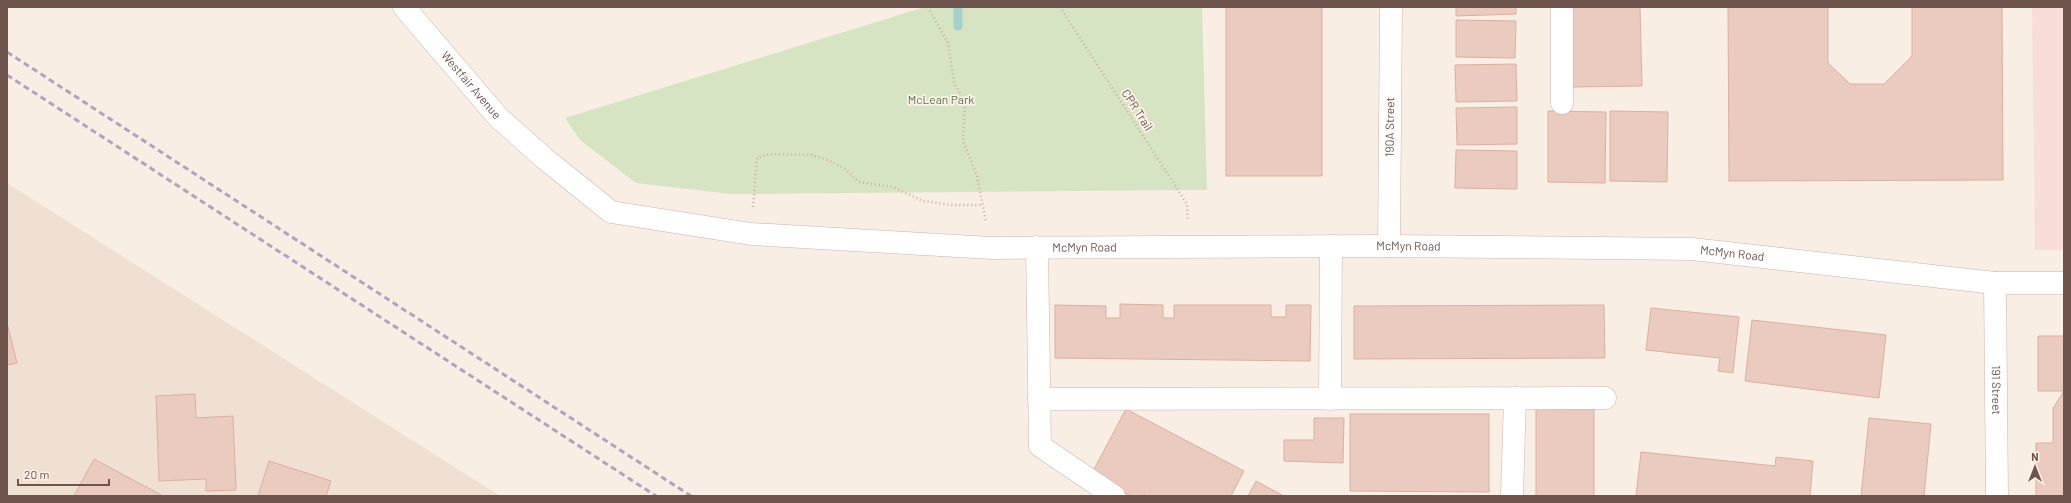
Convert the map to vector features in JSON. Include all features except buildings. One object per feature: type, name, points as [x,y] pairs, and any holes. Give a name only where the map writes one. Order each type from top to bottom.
[{"type":"street","name":"Westfair Avenue","points":[[404,7],[498,117],[544,158],[611,212],[751,234]]},
{"type":"street","name":"190A Street","points":[[1389,246],[1390,7]]},
{"type":"street","points":[[1562,7],[1562,103]]},
{"type":"street","name":"McMyn Road","points":[[751,234],[991,248],[1389,246],[1692,249],[1995,283],[2064,284]]},
{"type":"street","points":[[1330,399],[1331,246]]},
{"type":"street","points":[[1036,247],[1040,446],[1114,496]]},
{"type":"street","name":"191 Street","points":[[1995,283],[1997,496]]},
{"type":"street","points":[[1512,496],[1515,398]]},
{"type":"street","points":[[1038,399],[1605,398]]},
{"type":"path","points":[[928,7],[948,43],[954,82],[965,104],[963,141],[977,176],[991,248]]},
{"type":"path","name":"CPR Trail","points":[[1060,7],[1187,204],[1189,227]]},
{"type":"path","points":[[751,234],[757,158],[769,154],[812,155],[828,160],[845,169],[859,182],[893,187],[923,201],[951,205],[983,206]]},
{"type":"shaded area","points":[[2032,7],[2064,7],[2064,250],[2035,250]]},
{"type":"shaded area","points":[[7,183],[500,496],[7,496]]},
{"type":"green space","name":"McLean Park","points":[[925,7],[1202,7],[1207,190],[730,194],[636,183],[580,140],[565,118]]},
{"type":"waterway","points":[[958,7],[958,26]]},
{"type":"railway","points":[[7,52],[691,496]]},
{"type":"railway","points":[[7,75],[656,496]]}]
